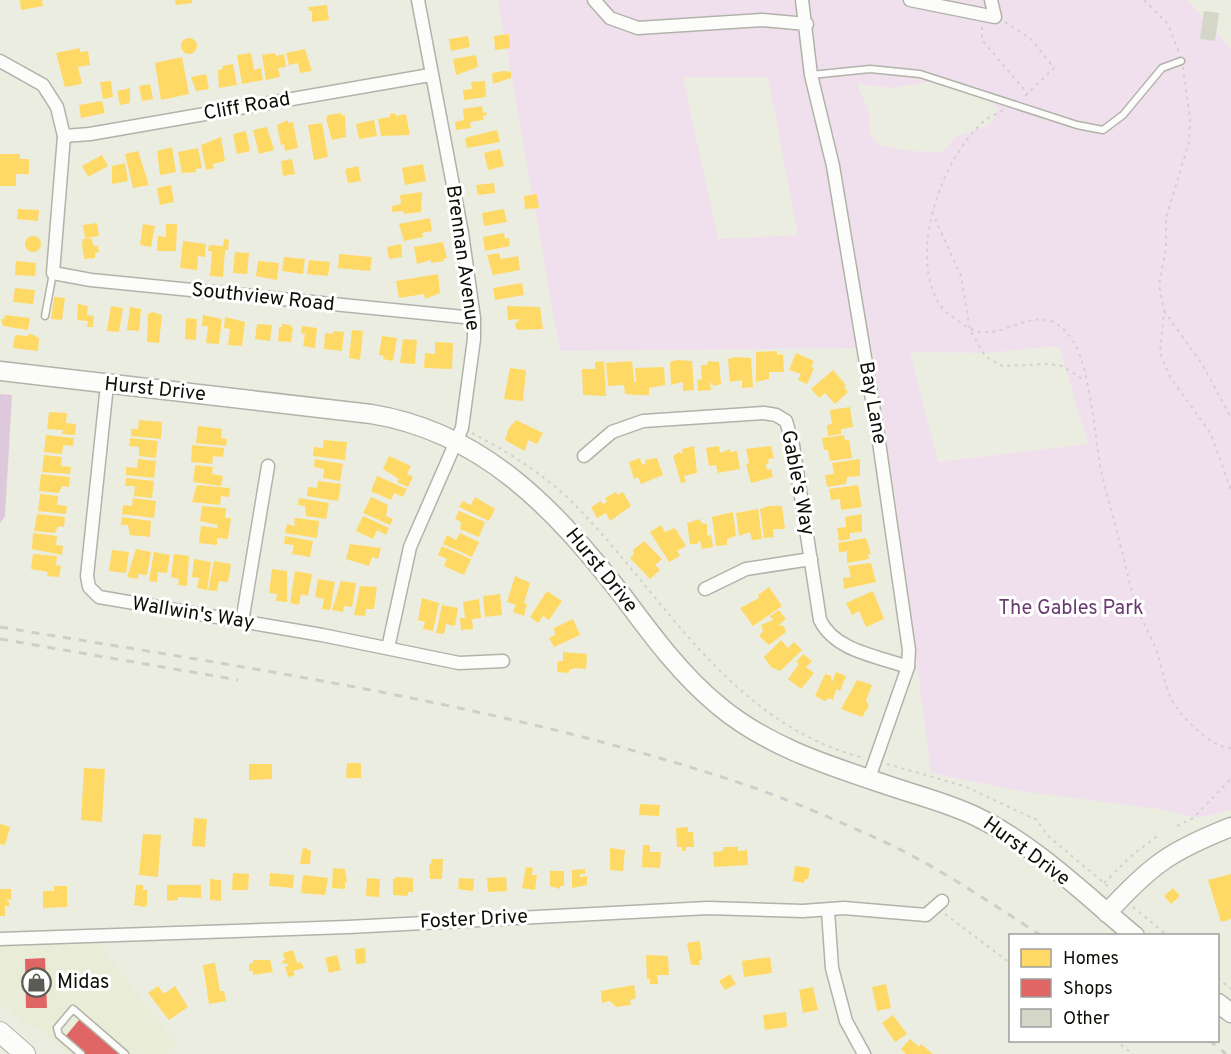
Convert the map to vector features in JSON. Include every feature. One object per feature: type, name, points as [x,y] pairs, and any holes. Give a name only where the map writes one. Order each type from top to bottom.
[{"type":"main road","points":[[0,1033],[25,1054]]},
{"type":"street","name":"Brennan Avenue","points":[[388,648],[410,547],[460,435],[473,351],[474,318],[462,233],[417,0]]},
{"type":"street","points":[[594,0],[610,18],[640,28],[762,20],[807,24]]},
{"type":"street","name":"Bay Lane","points":[[802,0],[812,75],[833,166],[878,435],[909,650],[908,667],[868,778]]},
{"type":"street","points":[[910,0],[989,16],[992,0]]},
{"type":"street","points":[[0,61],[43,85],[57,107],[64,136],[53,273]]},
{"type":"street","name":"Cliff Road","points":[[64,136],[90,134],[430,75]]},
{"type":"street","name":"Southview Road","points":[[53,273],[103,281],[474,318]]},
{"type":"street","name":"Hurst Drive","points":[[0,371],[371,414],[460,435],[559,520],[676,663],[719,707],[790,750],[934,799],[987,822],[1020,842],[1133,934]]},
{"type":"street","name":"Wallwin's Way","points":[[107,385],[87,576],[89,587],[99,597],[388,648],[459,663],[503,660]]},
{"type":"street","name":"Gable's Way","points":[[584,456],[612,432],[643,421],[776,415],[786,421],[790,429],[820,620],[830,636],[839,642],[908,667]]},
{"type":"street","points":[[242,622],[268,466]]},
{"type":"street","points":[[705,589],[746,569],[811,559]]},
{"type":"street","points":[[1107,913],[1154,864],[1177,850],[1231,827]]},
{"type":"street","name":"Foster Drive","points":[[0,939],[16,936],[348,927],[708,908],[828,911],[844,908],[926,915],[939,904]]},
{"type":"street","points":[[828,911],[832,968],[846,1021],[864,1054]]},
{"type":"street","points":[[1219,1004],[1231,1013]]},
{"type":"lane","points":[[812,75],[870,69],[920,74],[1085,127],[1103,130],[1123,115],[1162,68],[1181,61]]},
{"type":"lane","points":[[45,316],[53,273]]},
{"type":"lane","points":[[81,1054],[59,1035],[57,1028],[73,1009],[125,1054]]},
{"type":"path","points":[[1144,0],[1168,24],[1181,61],[1191,118],[1189,142],[1166,218],[1166,248],[1159,285],[1164,310],[1160,353],[1170,377],[1211,434],[1231,490]]},
{"type":"path","points":[[1028,94],[982,40],[989,16],[1014,27],[1031,39],[1054,68],[1028,94],[983,122],[958,156],[938,194],[932,212],[927,240],[928,275],[940,305],[970,330],[985,356],[1002,366],[1062,366],[1085,380]]},
{"type":"path","points":[[932,212],[961,276],[970,330]]},
{"type":"path","points":[[1164,310],[1202,364],[1231,418]]},
{"type":"path","points":[[970,330],[987,331],[1045,318],[1057,323],[1074,341],[1085,380],[1098,441],[1100,464],[1121,548],[1129,592],[1157,652],[1170,696],[1176,707],[1212,743],[1222,749],[1231,748]]},
{"type":"path","points":[[460,435],[524,463],[567,498],[705,655],[757,705],[813,738],[872,760]]},
{"type":"path","points":[[883,762],[964,786],[1037,820],[1047,835],[1112,890]]},
{"type":"path","points":[[1177,826],[1193,818],[1231,779]]},
{"type":"path","points":[[1104,884],[1131,856],[1160,834]]},
{"type":"path","points":[[1127,902],[1166,934]]},
{"type":"path","points":[[939,904],[1009,961]]},
{"type":"path","points":[[1219,979],[1231,989]]},
{"type":"path","points":[[1116,1042],[1133,1054]]},
{"type":"shaded area","points":[[0,394],[12,395],[5,516],[0,523]]},
{"type":"shaded area","points":[[101,942],[110,959],[176,1044],[164,1054],[69,1054],[45,1033],[24,1023],[0,1002],[0,945]]},
{"type":"green space","name":"The Gables Park","points":[[498,0],[1187,0],[1231,49],[1231,810],[1198,818],[1159,809],[1019,791],[931,773],[894,488],[872,348],[560,351]],"holes":[[[683,77],[768,77],[798,235],[718,239]],[[937,80],[978,87],[998,109],[991,124],[956,137],[942,152],[911,151],[879,145],[870,134],[869,112],[857,84],[894,88]],[[1059,346],[1088,444],[938,462],[910,352],[985,353]]]},
{"type":"building: Homes","points":[[20,0],[42,0],[43,6],[21,10]]},
{"type":"building: Homes","points":[[175,0],[192,0],[192,3],[176,5]]},
{"type":"building: Homes","points":[[327,5],[329,20],[312,22],[312,11],[309,11],[308,7]]},
{"type":"building: Homes","points":[[509,34],[510,48],[495,50],[494,36]]},
{"type":"building: Homes","points":[[468,36],[470,47],[451,51],[449,39]]},
{"type":"building: Homes","points":[[189,38],[197,46],[189,54],[181,46]]},
{"type":"building: Homes","points":[[80,48],[80,52],[88,51],[90,65],[78,67],[82,84],[65,87],[56,53]]},
{"type":"building: Homes","points":[[305,49],[312,71],[300,73],[298,63],[289,65],[286,53]]},
{"type":"building: Homes","points":[[251,53],[254,70],[261,68],[263,80],[242,84],[237,55]]},
{"type":"building: Homes","points":[[275,53],[276,56],[284,54],[286,67],[278,68],[280,77],[266,80],[262,55]]},
{"type":"building: Homes","points":[[476,55],[478,67],[456,75],[453,59]]},
{"type":"building: Homes","points":[[182,57],[189,94],[161,100],[155,63]]},
{"type":"building: Homes","points":[[233,64],[237,85],[219,88],[218,70],[223,69],[222,66]]},
{"type":"building: Homes","points":[[511,72],[511,78],[493,84],[492,73]]},
{"type":"building: Homes","points":[[206,74],[209,89],[196,91],[191,77]]},
{"type":"building: Homes","points":[[111,81],[113,97],[103,99],[100,82]]},
{"type":"building: Homes","points":[[485,81],[486,97],[464,100],[463,90],[472,89],[471,82]]},
{"type":"building: Homes","points":[[150,84],[153,99],[142,101],[139,86]]},
{"type":"building: Homes","points":[[130,88],[130,103],[120,105],[117,91]]},
{"type":"building: Homes","points":[[102,101],[105,113],[81,118],[79,105]]},
{"type":"building: Homes","points":[[482,106],[483,113],[486,112],[487,115],[483,116],[484,120],[470,122],[471,128],[456,130],[455,122],[464,120],[463,109]]},
{"type":"building: Homes","points":[[341,113],[341,116],[345,115],[346,137],[332,140],[326,119],[328,115]]},
{"type":"building: Homes","points":[[395,113],[396,116],[406,114],[410,135],[381,136],[378,119],[390,117],[390,114]]},
{"type":"building: Homes","points":[[288,120],[288,123],[293,122],[298,148],[285,151],[284,144],[281,145],[277,125]]},
{"type":"building: Homes","points":[[374,120],[377,136],[359,139],[356,124]]},
{"type":"building: Homes","points":[[322,123],[328,157],[314,160],[308,125]]},
{"type":"building: Homes","points":[[267,127],[274,150],[259,154],[253,130]]},
{"type":"building: Homes","points":[[497,130],[500,142],[467,148],[465,139],[468,137]]},
{"type":"building: Homes","points":[[246,131],[250,151],[237,154],[233,134]]},
{"type":"building: Homes","points":[[221,137],[225,161],[213,164],[214,168],[206,170],[201,145]]},
{"type":"building: Homes","points":[[172,147],[176,172],[160,175],[157,151]]},
{"type":"building: Homes","points":[[198,148],[202,168],[196,169],[196,172],[182,173],[178,152]]},
{"type":"building: Homes","points":[[500,149],[504,166],[488,170],[484,153]]},
{"type":"building: Homes","points":[[138,151],[149,185],[133,188],[125,154]]},
{"type":"building: Homes","points":[[0,154],[20,154],[20,159],[29,159],[29,174],[16,174],[16,186],[0,186]]},
{"type":"building: Homes","points":[[102,155],[108,166],[88,177],[82,166]]},
{"type":"building: Homes","points":[[292,159],[295,174],[283,176],[281,161]]},
{"type":"building: Homes","points":[[125,163],[128,181],[112,184],[112,166]]},
{"type":"building: Homes","points":[[423,164],[426,181],[405,185],[402,168]]},
{"type":"building: Homes","points":[[358,166],[361,181],[348,183],[345,169]]},
{"type":"building: Homes","points":[[494,183],[495,193],[478,195],[476,185]]},
{"type":"building: Homes","points":[[171,185],[174,202],[160,205],[157,188]]},
{"type":"building: Homes","points":[[422,192],[421,212],[404,214],[403,211],[392,212],[392,206],[401,204],[400,195]]},
{"type":"building: Homes","points":[[537,194],[539,208],[525,209],[524,196]]},
{"type":"building: Homes","points":[[18,209],[39,210],[38,221],[17,219]]},
{"type":"building: Homes","points":[[504,209],[507,222],[484,226],[482,213]]},
{"type":"building: Homes","points":[[430,218],[432,231],[422,233],[423,237],[404,241],[399,224]]},
{"type":"building: Homes","points":[[97,223],[99,236],[85,238],[83,225]]},
{"type":"building: Homes","points":[[143,224],[155,226],[151,247],[140,245]]},
{"type":"building: Homes","points":[[166,224],[177,224],[176,251],[157,251],[158,236],[166,237]]},
{"type":"building: Homes","points":[[504,233],[505,239],[509,238],[510,246],[485,251],[483,237]]},
{"type":"building: Homes","points":[[33,236],[39,238],[41,244],[39,250],[33,252],[27,250],[25,244],[27,238]]},
{"type":"building: Homes","points":[[91,238],[94,246],[98,246],[99,252],[95,253],[95,258],[84,259],[83,239]]},
{"type":"building: Homes","points":[[224,239],[229,240],[228,250],[225,250],[223,277],[210,276],[212,251],[208,251],[209,245],[223,246]]},
{"type":"building: Homes","points":[[183,241],[206,244],[205,257],[198,256],[197,270],[180,268]]},
{"type":"building: Homes","points":[[443,242],[447,258],[443,259],[444,261],[431,263],[431,260],[417,264],[414,247]]},
{"type":"building: Homes","points":[[401,244],[402,257],[389,259],[387,247]]},
{"type":"building: Homes","points":[[235,252],[249,253],[247,274],[233,273]]},
{"type":"building: Homes","points":[[499,253],[501,259],[518,256],[520,270],[493,275],[487,255]]},
{"type":"building: Homes","points":[[339,254],[372,257],[370,271],[338,268]]},
{"type":"building: Homes","points":[[284,257],[305,259],[303,274],[282,271]]},
{"type":"building: Homes","points":[[309,260],[330,262],[328,276],[307,274]]},
{"type":"building: Homes","points":[[16,261],[36,263],[35,276],[15,275]]},
{"type":"building: Homes","points":[[258,261],[279,263],[277,280],[256,276]]},
{"type":"building: Homes","points":[[438,274],[440,293],[425,299],[424,294],[399,298],[396,281]]},
{"type":"building: Homes","points":[[522,283],[524,295],[495,300],[493,288]]},
{"type":"building: Homes","points":[[15,288],[35,290],[33,304],[13,302]]},
{"type":"building: Homes","points":[[54,297],[65,298],[62,320],[51,319]]},
{"type":"building: Homes","points":[[78,304],[88,306],[87,315],[94,316],[93,327],[87,327],[88,321],[77,320]]},
{"type":"building: Homes","points":[[111,306],[123,308],[119,332],[107,331]]},
{"type":"building: Homes","points":[[507,306],[540,307],[543,329],[517,330],[515,324],[520,319],[508,320]]},
{"type":"building: Homes","points":[[130,307],[141,309],[139,331],[127,330]]},
{"type":"building: Homes","points":[[153,312],[162,315],[159,343],[147,342],[148,314]]},
{"type":"building: Homes","points":[[5,315],[30,318],[28,330],[3,326],[1,319],[4,319]]},
{"type":"building: Homes","points":[[203,315],[222,319],[219,344],[206,343],[208,326],[202,326]]},
{"type":"building: Homes","points":[[225,317],[245,322],[242,346],[228,345],[230,329],[224,328]]},
{"type":"building: Homes","points":[[186,318],[197,319],[196,340],[185,339]]},
{"type":"building: Homes","points":[[257,324],[272,325],[270,341],[255,339]]},
{"type":"building: Homes","points":[[282,324],[293,328],[291,342],[278,341],[279,327],[282,327]]},
{"type":"building: Homes","points":[[302,326],[317,328],[315,348],[303,346],[305,334],[301,333]]},
{"type":"building: Homes","points":[[352,330],[363,331],[360,360],[349,358]]},
{"type":"building: Homes","points":[[333,331],[344,332],[342,351],[324,349],[325,333],[333,334]]},
{"type":"building: Homes","points":[[29,333],[39,338],[38,351],[13,348],[15,335],[28,336]]},
{"type":"building: Homes","points":[[382,336],[397,338],[393,361],[383,359],[384,356],[379,355]]},
{"type":"building: Homes","points":[[403,339],[417,340],[415,364],[400,363]]},
{"type":"building: Homes","points":[[435,342],[453,343],[452,369],[424,368],[425,353],[435,354]]},
{"type":"building: Homes","points":[[777,351],[777,355],[783,354],[784,372],[769,372],[769,379],[756,382],[756,352]]},
{"type":"building: Homes","points":[[796,353],[814,361],[811,367],[814,368],[807,384],[798,380],[801,374],[789,370]]},
{"type":"building: Homes","points":[[751,358],[753,387],[742,388],[742,380],[730,382],[728,359]]},
{"type":"building: Homes","points":[[604,361],[606,396],[583,395],[582,369],[595,369],[595,362]]},
{"type":"building: Homes","points":[[632,361],[634,382],[636,382],[635,368],[664,367],[665,385],[649,388],[649,395],[625,394],[624,385],[608,386],[606,363]]},
{"type":"building: Homes","points":[[692,361],[694,390],[683,391],[683,382],[671,385],[670,362]]},
{"type":"building: Homes","points":[[708,361],[719,362],[721,384],[714,386],[710,382],[711,390],[698,391],[697,380],[702,379],[701,365],[707,365]]},
{"type":"building: Homes","points":[[510,368],[526,370],[523,401],[504,399]]},
{"type":"building: Homes","points":[[833,370],[846,385],[844,387],[848,392],[835,404],[825,393],[819,398],[811,389]]},
{"type":"building: Homes","points":[[850,407],[853,427],[841,429],[841,434],[828,436],[827,425],[832,424],[830,410]]},
{"type":"building: Homes","points":[[49,412],[67,413],[66,423],[76,424],[75,435],[62,434],[63,430],[47,429]]},
{"type":"building: Homes","points":[[139,420],[162,422],[161,439],[131,436],[131,429],[138,429]]},
{"type":"building: Homes","points":[[516,420],[543,433],[537,444],[528,440],[525,451],[505,440],[509,428]]},
{"type":"building: Homes","points":[[198,426],[222,429],[221,438],[227,439],[226,446],[196,443]]},
{"type":"building: Homes","points":[[46,435],[74,438],[73,446],[63,445],[62,454],[44,452]]},
{"type":"building: Homes","points":[[844,435],[845,440],[849,440],[852,458],[830,461],[828,450],[824,450],[822,438]]},
{"type":"building: Homes","points":[[130,438],[158,441],[156,458],[139,456],[139,447],[129,446]]},
{"type":"building: Homes","points":[[324,440],[347,442],[345,460],[313,456],[314,447],[323,448]]},
{"type":"building: Homes","points":[[192,445],[224,448],[223,457],[213,456],[212,464],[191,462]]},
{"type":"building: Homes","points":[[694,446],[697,473],[684,476],[686,482],[681,483],[673,456],[679,452],[683,454],[682,449]]},
{"type":"building: Homes","points":[[719,446],[720,453],[730,449],[730,452],[737,451],[740,469],[718,473],[716,465],[709,466],[706,448]]},
{"type":"building: Homes","points":[[771,446],[774,458],[768,459],[769,463],[766,464],[767,470],[771,469],[773,477],[751,483],[746,464],[749,463],[746,449]]},
{"type":"building: Homes","points":[[44,455],[62,457],[61,466],[71,467],[70,474],[42,472]]},
{"type":"building: Homes","points":[[389,456],[411,466],[407,474],[413,477],[408,487],[397,482],[399,479],[383,469]]},
{"type":"building: Homes","points":[[640,458],[642,465],[646,463],[645,460],[657,458],[663,475],[641,484],[638,477],[634,479],[629,462]]},
{"type":"building: Homes","points":[[138,459],[156,461],[154,478],[126,475],[126,467],[137,468]]},
{"type":"building: Homes","points":[[315,459],[343,464],[340,481],[323,478],[324,469],[314,467]]},
{"type":"building: Homes","points":[[860,459],[860,476],[847,477],[846,484],[827,487],[825,475],[834,474],[832,463]]},
{"type":"building: Homes","points":[[195,465],[213,467],[212,474],[223,476],[221,486],[193,482]]},
{"type":"building: Homes","points":[[41,474],[70,477],[69,487],[62,486],[59,493],[39,491]]},
{"type":"building: Homes","points":[[377,476],[407,489],[403,497],[394,493],[391,500],[371,491]]},
{"type":"building: Homes","points":[[126,478],[154,481],[152,498],[134,496],[135,486],[125,486]]},
{"type":"building: Homes","points":[[318,481],[341,484],[338,501],[307,496],[308,487],[317,488]]},
{"type":"building: Homes","points":[[197,485],[230,488],[229,497],[221,496],[220,505],[192,502]]},
{"type":"building: Homes","points":[[858,485],[862,507],[841,510],[840,499],[831,500],[829,489]]},
{"type":"building: Homes","points":[[616,492],[618,495],[623,492],[631,506],[610,521],[606,513],[597,518],[591,507],[601,501],[603,504],[607,502],[605,498]]},
{"type":"building: Homes","points":[[40,494],[58,496],[57,505],[67,506],[66,514],[38,511]]},
{"type":"building: Homes","points":[[371,497],[388,505],[386,516],[393,519],[390,525],[363,513]]},
{"type":"building: Homes","points":[[475,497],[495,509],[489,521],[459,507],[463,501],[471,505]]},
{"type":"building: Homes","points":[[133,498],[156,501],[154,518],[122,514],[123,505],[132,506]]},
{"type":"building: Homes","points":[[299,498],[329,503],[326,519],[306,516],[305,506],[298,505]]},
{"type":"building: Homes","points":[[202,506],[226,508],[225,518],[231,518],[228,539],[217,538],[217,545],[199,543],[201,526],[217,528],[218,525],[200,521]]},
{"type":"building: Homes","points":[[782,506],[785,529],[773,529],[774,537],[764,538],[760,509]]},
{"type":"building: Homes","points":[[758,509],[762,539],[752,540],[750,532],[739,536],[736,513]]},
{"type":"building: Homes","points":[[459,511],[485,522],[479,537],[460,529],[461,522],[455,519]]},
{"type":"building: Homes","points":[[733,512],[736,536],[727,539],[727,545],[716,546],[712,517]]},
{"type":"building: Homes","points":[[37,514],[65,517],[64,527],[58,526],[55,533],[34,531]]},
{"type":"building: Homes","points":[[862,514],[862,532],[850,533],[850,539],[839,541],[837,528],[846,527],[845,517]]},
{"type":"building: Homes","points":[[363,516],[389,528],[386,535],[377,530],[373,539],[356,531]]},
{"type":"building: Homes","points":[[122,517],[151,521],[150,537],[130,535],[128,525],[121,525]]},
{"type":"building: Homes","points":[[294,519],[319,521],[317,538],[285,533],[287,524],[295,526]]},
{"type":"building: Homes","points":[[700,519],[701,523],[707,524],[707,536],[711,535],[713,547],[702,549],[700,540],[697,544],[690,544],[687,523]]},
{"type":"building: Homes","points":[[661,525],[665,532],[675,528],[686,546],[677,551],[680,556],[669,562],[650,532]]},
{"type":"building: Homes","points":[[33,533],[57,536],[56,545],[63,546],[62,555],[32,549]]},
{"type":"building: Homes","points":[[460,533],[479,542],[472,557],[443,544],[447,535],[456,540]]},
{"type":"building: Homes","points":[[285,536],[313,541],[310,557],[292,554],[294,545],[284,544]]},
{"type":"building: Homes","points":[[866,538],[871,554],[868,554],[869,559],[847,563],[847,551],[839,553],[838,543]]},
{"type":"building: Homes","points":[[644,541],[662,559],[655,565],[660,570],[650,579],[630,558],[634,554],[633,550]]},
{"type":"building: Homes","points":[[350,544],[381,548],[378,559],[372,557],[369,566],[346,559]]},
{"type":"building: Homes","points":[[442,546],[471,559],[464,575],[444,566],[447,559],[438,555]]},
{"type":"building: Homes","points":[[136,549],[151,552],[147,575],[138,574],[138,579],[127,577]]},
{"type":"building: Homes","points":[[112,550],[129,552],[126,573],[109,571]]},
{"type":"building: Homes","points":[[154,552],[170,555],[167,573],[158,572],[157,582],[149,581]]},
{"type":"building: Homes","points":[[33,554],[57,556],[56,565],[61,566],[59,577],[47,576],[48,572],[31,569]]},
{"type":"building: Homes","points":[[174,554],[189,556],[187,586],[178,585],[179,579],[171,577]]},
{"type":"building: Homes","points":[[194,559],[211,562],[207,590],[197,588],[199,578],[192,577]]},
{"type":"building: Homes","points":[[214,561],[231,564],[228,582],[219,581],[217,591],[208,590]]},
{"type":"building: Homes","points":[[871,563],[876,582],[844,589],[843,578],[851,577],[848,566]]},
{"type":"building: Homes","points":[[272,569],[287,571],[287,602],[276,601],[277,594],[269,593]]},
{"type":"building: Homes","points":[[295,571],[312,574],[308,596],[301,594],[299,605],[290,603]]},
{"type":"building: Homes","points":[[515,576],[530,583],[524,603],[527,604],[524,616],[513,612],[516,605],[507,602]]},
{"type":"building: Homes","points":[[318,579],[335,582],[330,610],[322,609],[324,599],[315,597]]},
{"type":"building: Homes","points":[[341,581],[356,583],[352,607],[344,606],[343,612],[332,610]]},
{"type":"building: Homes","points":[[360,586],[377,587],[374,609],[366,609],[365,616],[354,615]]},
{"type":"building: Homes","points":[[769,587],[782,606],[753,626],[740,608],[759,598],[758,595]]},
{"type":"building: Homes","points":[[547,591],[562,601],[549,620],[543,616],[538,623],[530,617]]},
{"type":"building: Homes","points":[[873,591],[884,619],[866,627],[859,611],[852,615],[846,603]]},
{"type":"building: Homes","points":[[500,594],[502,615],[485,617],[483,596]]},
{"type":"building: Homes","points":[[422,598],[439,603],[433,631],[423,629],[425,622],[418,620]]},
{"type":"building: Homes","points":[[479,599],[481,618],[472,619],[473,629],[461,630],[460,618],[465,618],[463,602]]},
{"type":"building: Homes","points":[[442,605],[458,608],[455,626],[446,624],[444,634],[436,633]]},
{"type":"building: Homes","points":[[779,610],[786,619],[778,625],[784,626],[786,632],[769,645],[759,636],[763,631],[761,625],[773,620],[770,616]]},
{"type":"building: Homes","points":[[573,619],[580,635],[554,647],[549,638],[555,635],[554,628]]},
{"type":"building: Homes","points":[[781,640],[788,648],[794,642],[802,650],[780,671],[771,667],[764,657]]},
{"type":"building: Homes","points":[[563,652],[587,654],[586,669],[575,668],[569,670],[569,673],[557,672],[558,661],[563,661]]},
{"type":"building: Homes","points":[[803,654],[812,661],[806,667],[814,673],[801,689],[788,679],[799,664],[796,662]]},
{"type":"building: Homes","points":[[836,672],[846,676],[840,691],[836,689],[833,700],[829,698],[825,701],[815,696],[825,674],[831,676],[832,682]]},
{"type":"building: Homes","points":[[857,680],[872,685],[866,701],[869,706],[862,717],[841,709]]},
{"type":"building: Homes","points":[[347,763],[361,763],[361,778],[346,778]]},
{"type":"building: Homes","points":[[249,764],[272,764],[272,779],[249,780]]},
{"type":"building: Homes","points":[[84,768],[105,769],[102,822],[81,820]]},
{"type":"building: Homes","points":[[640,804],[660,805],[659,816],[639,815]]},
{"type":"building: Homes","points":[[194,818],[207,819],[205,847],[192,846]]},
{"type":"building: Homes","points":[[0,824],[10,827],[5,845],[0,844]]},
{"type":"building: Homes","points":[[688,827],[688,832],[693,832],[694,847],[686,847],[686,851],[682,851],[682,847],[677,847],[676,828]]},
{"type":"building: Homes","points":[[143,834],[161,835],[158,877],[139,875]]},
{"type":"building: Homes","points":[[643,845],[650,845],[650,852],[661,852],[660,868],[642,867]]},
{"type":"building: Homes","points":[[303,847],[311,851],[310,864],[300,864]]},
{"type":"building: Homes","points":[[723,847],[738,847],[738,851],[747,850],[748,865],[714,867],[713,852],[723,851]]},
{"type":"building: Homes","points":[[610,848],[625,850],[623,871],[610,870]]},
{"type":"building: Homes","points":[[432,859],[443,859],[442,879],[430,879],[429,864]]},
{"type":"building: Homes","points":[[795,866],[810,868],[808,879],[805,879],[804,883],[793,881]]},
{"type":"building: Homes","points":[[526,867],[533,868],[532,875],[537,875],[535,890],[522,888]]},
{"type":"building: Homes","points":[[333,868],[345,869],[347,882],[345,882],[345,889],[332,888]]},
{"type":"building: Homes","points":[[585,869],[585,874],[580,874],[580,877],[587,876],[587,885],[572,888],[572,870]]},
{"type":"building: Homes","points":[[550,871],[564,871],[564,886],[560,886],[560,889],[550,886]]},
{"type":"building: Homes","points":[[233,873],[249,874],[248,890],[232,890]]},
{"type":"building: Homes","points":[[270,873],[294,875],[293,888],[269,886]]},
{"type":"building: Homes","points":[[1231,874],[1231,919],[1221,922],[1208,880]]},
{"type":"building: Homes","points":[[303,875],[328,878],[325,895],[301,893]]},
{"type":"building: Homes","points":[[506,877],[507,891],[488,892],[487,878]]},
{"type":"building: Homes","points":[[367,878],[380,879],[379,897],[366,896]]},
{"type":"building: Homes","points":[[413,878],[413,892],[408,892],[408,896],[393,895],[393,879]]},
{"type":"building: Homes","points":[[459,878],[474,879],[473,891],[458,889]]},
{"type":"building: Homes","points":[[210,879],[221,880],[221,901],[210,900]]},
{"type":"building: Homes","points":[[136,885],[143,885],[143,890],[147,890],[147,905],[144,907],[134,905]]},
{"type":"building: Homes","points":[[167,885],[201,885],[201,898],[178,897],[178,900],[167,901]]},
{"type":"building: Homes","points":[[54,886],[67,886],[67,907],[43,908],[43,891],[54,891]]},
{"type":"building: Homes","points":[[1173,888],[1180,896],[1171,904],[1164,896]]},
{"type":"building: Homes","points":[[0,889],[11,889],[11,900],[6,899],[9,906],[5,906],[5,916],[0,916]]},
{"type":"building: Homes","points":[[700,941],[702,960],[699,960],[700,965],[691,965],[687,943]]},
{"type":"building: Homes","points":[[365,948],[366,963],[356,964],[355,949]]},
{"type":"building: Homes","points":[[293,950],[297,963],[301,962],[304,968],[293,971],[295,975],[288,977],[285,967],[288,966],[287,963],[283,964],[282,961],[285,960],[283,953]]},
{"type":"building: Homes","points":[[337,955],[341,970],[329,973],[325,958]]},
{"type":"building: Homes","points":[[646,955],[668,956],[669,975],[657,975],[658,984],[650,984],[650,979],[647,979]]},
{"type":"building: Homes","points":[[770,957],[772,973],[744,977],[742,961]]},
{"type":"building: Homes","points":[[253,960],[270,960],[273,972],[253,975],[253,971],[249,971],[249,964],[253,963]]},
{"type":"building: Homes","points":[[215,963],[220,991],[224,991],[226,1001],[209,1004],[203,965]]},
{"type":"building: Homes","points":[[730,974],[736,984],[725,990],[719,981]]},
{"type":"building: Homes","points":[[886,984],[891,1008],[877,1011],[872,987]]},
{"type":"building: Homes","points":[[634,985],[636,998],[630,1000],[631,1005],[616,1007],[610,1001],[602,1003],[601,991]]},
{"type":"building: Homes","points":[[158,986],[164,994],[175,986],[188,1007],[169,1020],[148,993]]},
{"type":"building: Homes","points":[[813,987],[818,1010],[803,1013],[799,990]]},
{"type":"building: Homes","points":[[786,1012],[787,1027],[765,1030],[763,1015]]},
{"type":"building: Homes","points":[[893,1015],[907,1034],[895,1042],[882,1023]]},
{"type":"building: Homes","points":[[910,1039],[919,1047],[921,1044],[933,1054],[906,1054],[901,1049]]},
{"type":"building: Shops","name":"Midas","points":[[45,958],[47,1008],[26,1008],[25,959]]},
{"type":"building: Shops","points":[[79,1020],[120,1054],[85,1054],[65,1037]]},
{"type":"building: Other","points":[[1204,11],[1219,13],[1215,41],[1200,39]]},
{"type":"railway","points":[[0,627],[375,691],[561,731],[652,756],[760,790],[898,848],[940,871],[1039,934]]},
{"type":"railway","points":[[0,639],[238,680]]},
{"type":"railway","points":[[1211,1042],[1226,1054]]},
{"type":"place","name":"Midas","points":[[36,983]]}]
